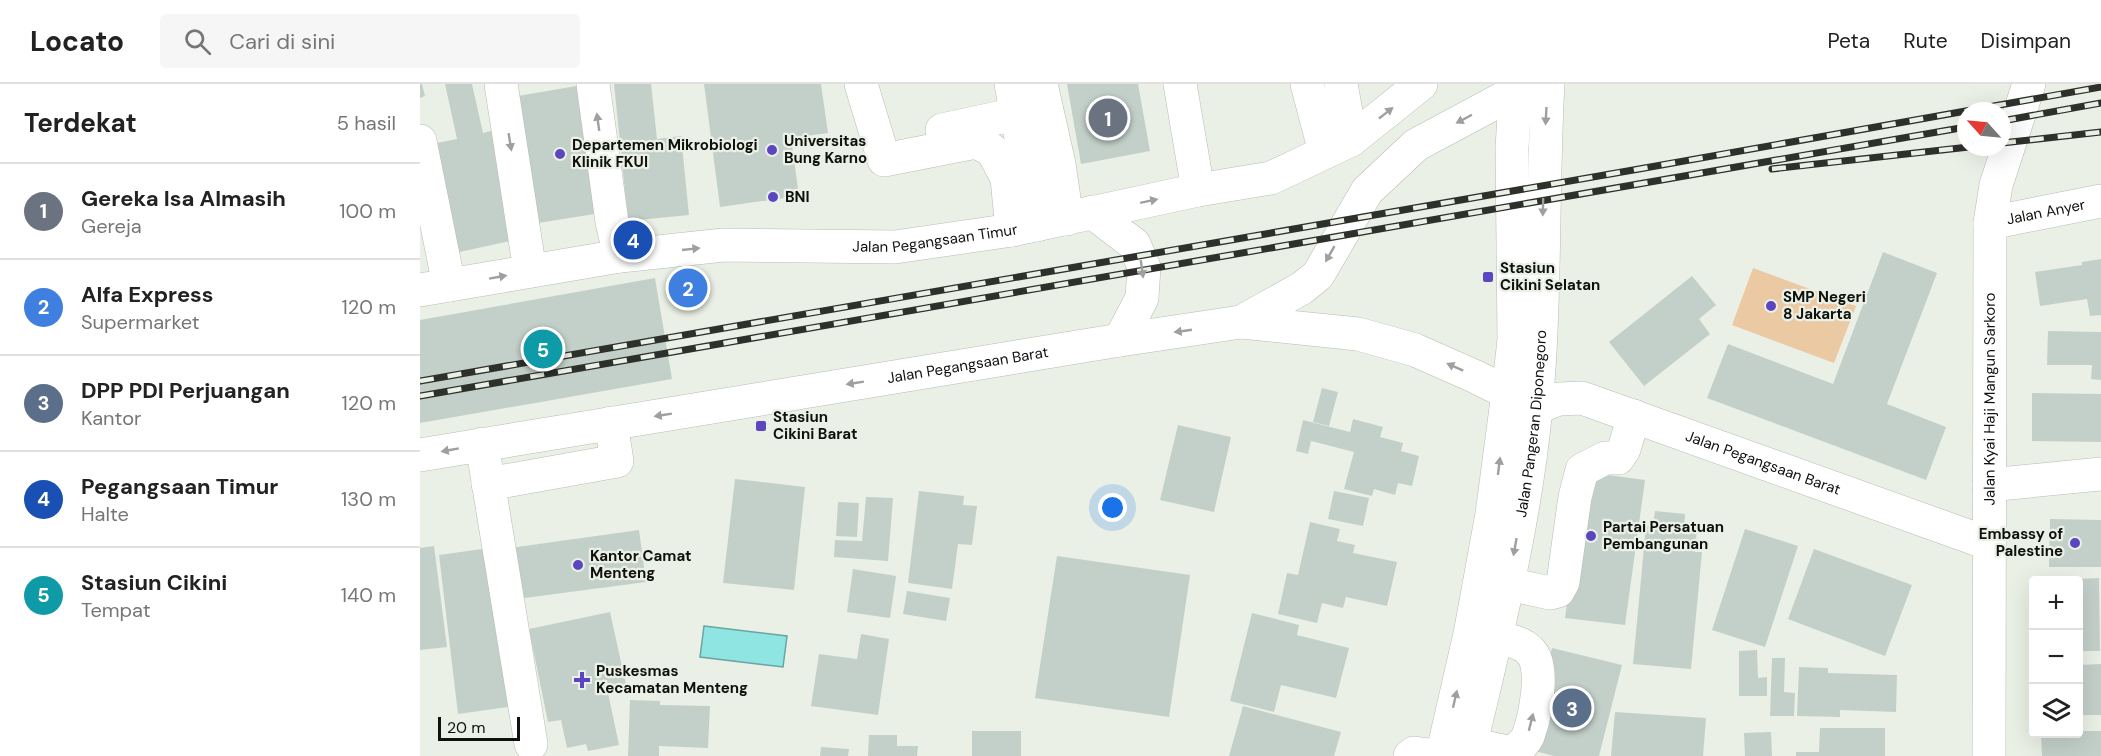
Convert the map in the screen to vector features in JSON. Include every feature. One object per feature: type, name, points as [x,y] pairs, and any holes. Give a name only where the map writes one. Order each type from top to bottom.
[{"type":"main road","points":[[501,84],[530,271]]},
{"type":"main road","points":[[593,84],[612,222],[620,256]]},
{"type":"main road","points":[[861,84],[884,160],[976,142],[992,150],[1007,178],[1052,221],[1134,244],[1144,267],[1142,298],[1120,340]]},
{"type":"main road","points":[[1041,84],[1059,164],[1052,221]]},
{"type":"main road","points":[[1180,84],[1198,190]]},
{"type":"main road","points":[[1307,84],[1338,146]]},
{"type":"main road","points":[[1338,146],[1341,84]]},
{"type":"main road","name":"Jalan Pegangsaan Timur","points":[[434,288],[620,256],[724,245],[895,247],[1052,221],[1198,190],[1271,178],[1338,146],[1421,84]]},
{"type":"main road","name":"Jalan Pangeran Diponegoro","points":[[1460,752],[1483,636],[1492,514],[1540,330],[1548,84]]},
{"type":"main road","name":"Jalan Kyai Haji Mangun Sarkoro","points":[[1989,756],[1989,223],[1996,184],[2029,84]]},
{"type":"main road","points":[[1241,322],[1302,288],[1318,275],[1367,191],[1416,145],[1523,87]]},
{"type":"main road","name":"Jalan Pangeran Diponegoro","points":[[1483,636],[1508,584],[1525,492],[1522,400],[1514,340],[1512,148],[1523,87]]},
{"type":"main road","points":[[879,143],[1014,99],[1052,221]]},
{"type":"main road","points":[[420,141],[434,288]]},
{"type":"main road","name":"Jalan Anyer","points":[[1989,223],[2101,201]]},
{"type":"main road","name":"Jalan Pegangsaan Barat","points":[[420,455],[1241,322],[1358,334],[1415,350],[1522,400],[1582,398],[1990,543]]},
{"type":"main road","points":[[1508,584],[1550,593],[1558,591],[1563,582],[1575,497],[1582,470],[1605,458],[1618,458],[1624,449],[1634,416]]},
{"type":"main road","points":[[488,484],[617,461],[611,423]]},
{"type":"main road","points":[[482,444],[531,744]]},
{"type":"main road","points":[[1989,485],[2101,474]]},
{"type":"main road","points":[[1460,752],[1512,753],[1527,739],[1532,719],[1537,693],[1538,665],[1531,652],[1514,641],[1483,636]]},
{"type":"main road","points":[[1410,756],[1414,753],[1436,756]]},
{"type":"shaded area","points":[[1753,268],[1856,306],[1834,363],[1732,325]]},
{"type":"water","points":[[704,626],[787,636],[783,667],[700,657]]},
{"type":"building","points":[[420,84],[422,84],[425,96],[420,98]]},
{"type":"building","points":[[445,84],[472,84],[483,133],[494,130],[519,239],[455,253],[432,144],[457,139]]},
{"type":"building","points":[[614,84],[651,84],[657,139],[681,136],[689,215],[628,221]]},
{"type":"building","name":"Universitas Bung Karno","points":[[704,84],[821,84],[828,133],[791,138],[799,196],[720,207]]},
{"type":"building","points":[[1067,84],[1138,84],[1150,151],[1081,164]]},
{"type":"building","name":"Departemen Mikrobiologi Klinik FKUI","points":[[582,85],[601,213],[538,223],[518,96]]},
{"type":"building","points":[[1883,252],[1937,273],[1887,404],[1946,427],[1926,480],[1707,398],[1728,344],[1833,384]]},
{"type":"building","points":[[2101,259],[2101,315],[2090,316],[2087,299],[2040,306],[2035,272],[2082,265],[2082,262]]},
{"type":"building","points":[[1692,276],[1716,305],[1699,319],[1710,334],[1644,386],[1609,342]]},
{"type":"building","points":[[655,278],[672,379],[420,423],[420,320]]},
{"type":"building","points":[[2048,331],[2101,332],[2101,380],[2091,379],[2092,365],[2047,365]]},
{"type":"building","points":[[1322,388],[1338,392],[1329,426],[1313,422]]},
{"type":"building","points":[[2032,393],[2101,394],[2101,442],[2032,441]]},
{"type":"building","points":[[1353,419],[1383,427],[1380,437],[1403,443],[1401,451],[1419,456],[1412,486],[1398,483],[1395,495],[1374,489],[1372,496],[1344,489],[1354,452],[1311,441],[1308,454],[1296,451],[1303,420],[1350,432]]},
{"type":"building","points":[[1178,425],[1231,437],[1214,512],[1160,500]]},
{"type":"building","points":[[1585,472],[1645,480],[1625,625],[1565,618]]},
{"type":"building","points":[[735,479],[805,487],[794,590],[723,583]]},
{"type":"building","points":[[919,491],[964,496],[963,505],[977,506],[972,545],[958,544],[952,589],[908,583]]},
{"type":"building","points":[[1334,491],[1369,498],[1363,526],[1328,519]]},
{"type":"building","points":[[866,497],[893,498],[888,561],[834,557],[835,540],[862,541]]},
{"type":"building","points":[[838,502],[859,503],[857,537],[836,536]]},
{"type":"building","points":[[1655,511],[1685,514],[1684,527],[1697,528],[1695,552],[1702,552],[1691,669],[1633,664],[1646,526],[1653,526]]},
{"type":"building","name":"Embassy of Palestine","points":[[2050,519],[2101,520],[2101,567],[2049,567]]},
{"type":"building","points":[[1310,522],[1340,529],[1337,541],[1355,545],[1353,553],[1397,562],[1387,606],[1346,597],[1343,608],[1322,603],[1317,623],[1278,614],[1287,573],[1298,575]]},
{"type":"building","points":[[1745,529],[1798,546],[1765,647],[1712,630]]},
{"type":"building","name":"Kantor Camat Menteng","points":[[639,530],[646,582],[517,599],[510,548]]},
{"type":"building","points":[[434,546],[447,647],[420,650],[420,548]]},
{"type":"building","points":[[489,548],[508,707],[458,714],[439,555]]},
{"type":"building","points":[[1814,549],[1912,585],[1885,656],[1788,619]]},
{"type":"building","points":[[1057,556],[1190,575],[1169,717],[1035,698]]},
{"type":"building","points":[[853,569],[896,576],[890,618],[847,612]]},
{"type":"building","points":[[2099,578],[2100,651],[2083,651],[2083,579]]},
{"type":"building","points":[[907,591],[950,598],[946,621],[903,614]]},
{"type":"building","name":"Puskesmas Kecamatan Menteng","points":[[610,612],[627,689],[608,693],[619,745],[588,751],[586,744],[567,748],[561,720],[548,722],[529,629]]},
{"type":"building","points":[[1252,613],[1299,625],[1297,635],[1349,648],[1336,698],[1281,685],[1274,712],[1230,701]]},
{"type":"building","points":[[861,634],[889,639],[878,715],[811,706],[819,654],[857,659]]},
{"type":"building","points":[[1552,648],[1622,665],[1599,756],[1554,756],[1527,749]]},
{"type":"building","points":[[1757,650],[1758,678],[1767,677],[1767,696],[1739,696],[1739,651]]},
{"type":"building","points":[[1772,658],[1785,658],[1784,692],[1795,693],[1794,716],[1770,716]]},
{"type":"building","points":[[2101,664],[2101,715],[2083,715],[2083,665]]},
{"type":"building","points":[[1799,667],[1828,668],[1828,673],[1897,675],[1896,712],[1840,710],[1840,717],[1797,716]]},
{"type":"building","points":[[630,700],[660,701],[660,705],[710,706],[708,748],[659,746],[659,756],[628,756]]},
{"type":"building","points":[[1243,706],[1341,732],[1334,756],[1229,756]]},
{"type":"building","points":[[1615,712],[1706,718],[1703,756],[1611,756]]},
{"type":"building","points":[[1820,728],[1885,728],[1885,756],[1796,756],[1796,752],[1819,752]]},
{"type":"building","points":[[972,731],[1021,731],[1021,756],[972,756]]},
{"type":"building","points":[[2083,731],[2101,731],[2101,756],[2042,756],[2041,738],[2083,738]]},
{"type":"building","points":[[1771,732],[1772,756],[1745,756],[1744,733]]},
{"type":"building","points":[[869,735],[897,735],[897,746],[918,746],[917,756],[868,756]]},
{"type":"building","points":[[821,747],[849,749],[848,756],[820,756]]},
{"type":"railway","points":[[420,381],[2101,87]]},
{"type":"railway","points":[[2011,119],[2101,103]]},
{"type":"railway","points":[[420,396],[1957,129]]},
{"type":"railway","points":[[2011,142],[2101,132]]},
{"type":"railway","points":[[1772,169],[1957,148]]},
{"type":"place","name":"Gereka Isa Almasih","points":[[1108,118]]},
{"type":"place","name":"Universitas Bung Karno","points":[[772,150]]},
{"type":"place","name":"Departemen Mikrobiologi Klinik FKUI","points":[[560,154]]},
{"type":"place","name":"BNI","points":[[773,197]]},
{"type":"place","name":"Pegangsaan Timur","points":[[633,240]]},
{"type":"place","name":"Stasiun Cikini Selatan","points":[[1488,277]]},
{"type":"place","name":"Alfa Express","points":[[688,288]]},
{"type":"place","name":"SMP Negeri 8 Jakarta","points":[[1771,306]]},
{"type":"place","name":"Stasiun Cikini","points":[[543,349]]},
{"type":"place","name":"Stasiun Cikini Barat","points":[[761,426]]},
{"type":"place","name":"Partai Persatuan Pembangunan","points":[[1591,536]]},
{"type":"place","name":"Embassy of Palestine","points":[[2075,543]]},
{"type":"place","name":"Kantor Camat Menteng","points":[[578,565]]},
{"type":"place","name":"Puskesmas Kecamatan Menteng","points":[[582,680]]},
{"type":"place","name":"DPP PDI Perjuangan","points":[[1572,708]]}]
